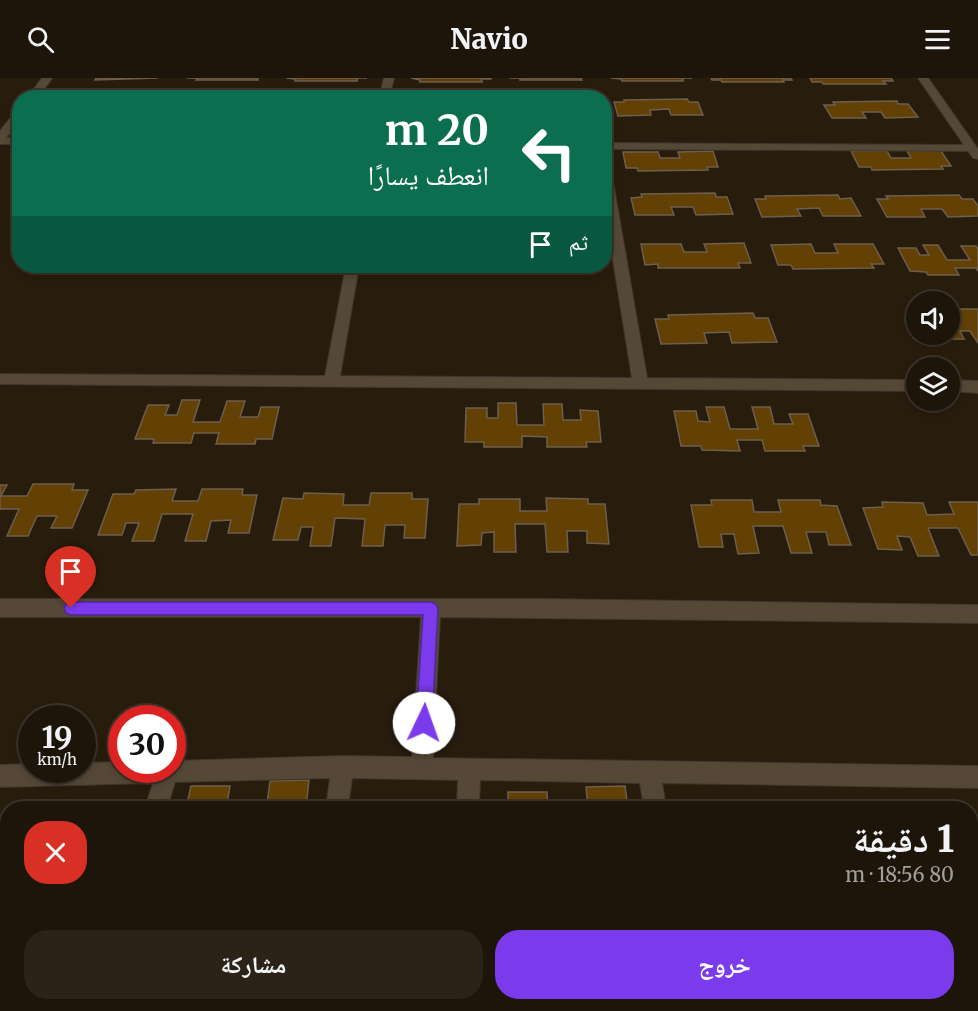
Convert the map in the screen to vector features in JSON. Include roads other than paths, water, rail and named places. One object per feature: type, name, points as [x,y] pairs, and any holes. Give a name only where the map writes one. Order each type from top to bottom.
[{"type":"street","points":[[923,78],[974,153]]},
{"type":"street","points":[[0,139],[12,123]]},
{"type":"street","points":[[612,146],[974,153]]},
{"type":"street","points":[[612,213],[640,383]]},
{"type":"street","points":[[332,381],[351,273]]},
{"type":"street","points":[[0,379],[906,386]]},
{"type":"street","points":[[960,386],[978,387]]},
{"type":"street","points":[[0,608],[978,614]]},
{"type":"street","points":[[422,769],[431,609]]},
{"type":"street","points":[[338,801],[343,767]]},
{"type":"street","points":[[186,772],[343,767],[978,777]]},
{"type":"street","points":[[468,801],[469,769]]},
{"type":"street","points":[[649,772],[654,801]]},
{"type":"street","points":[[0,776],[108,774]]},
{"type":"street","points":[[158,801],[164,783]]}]
